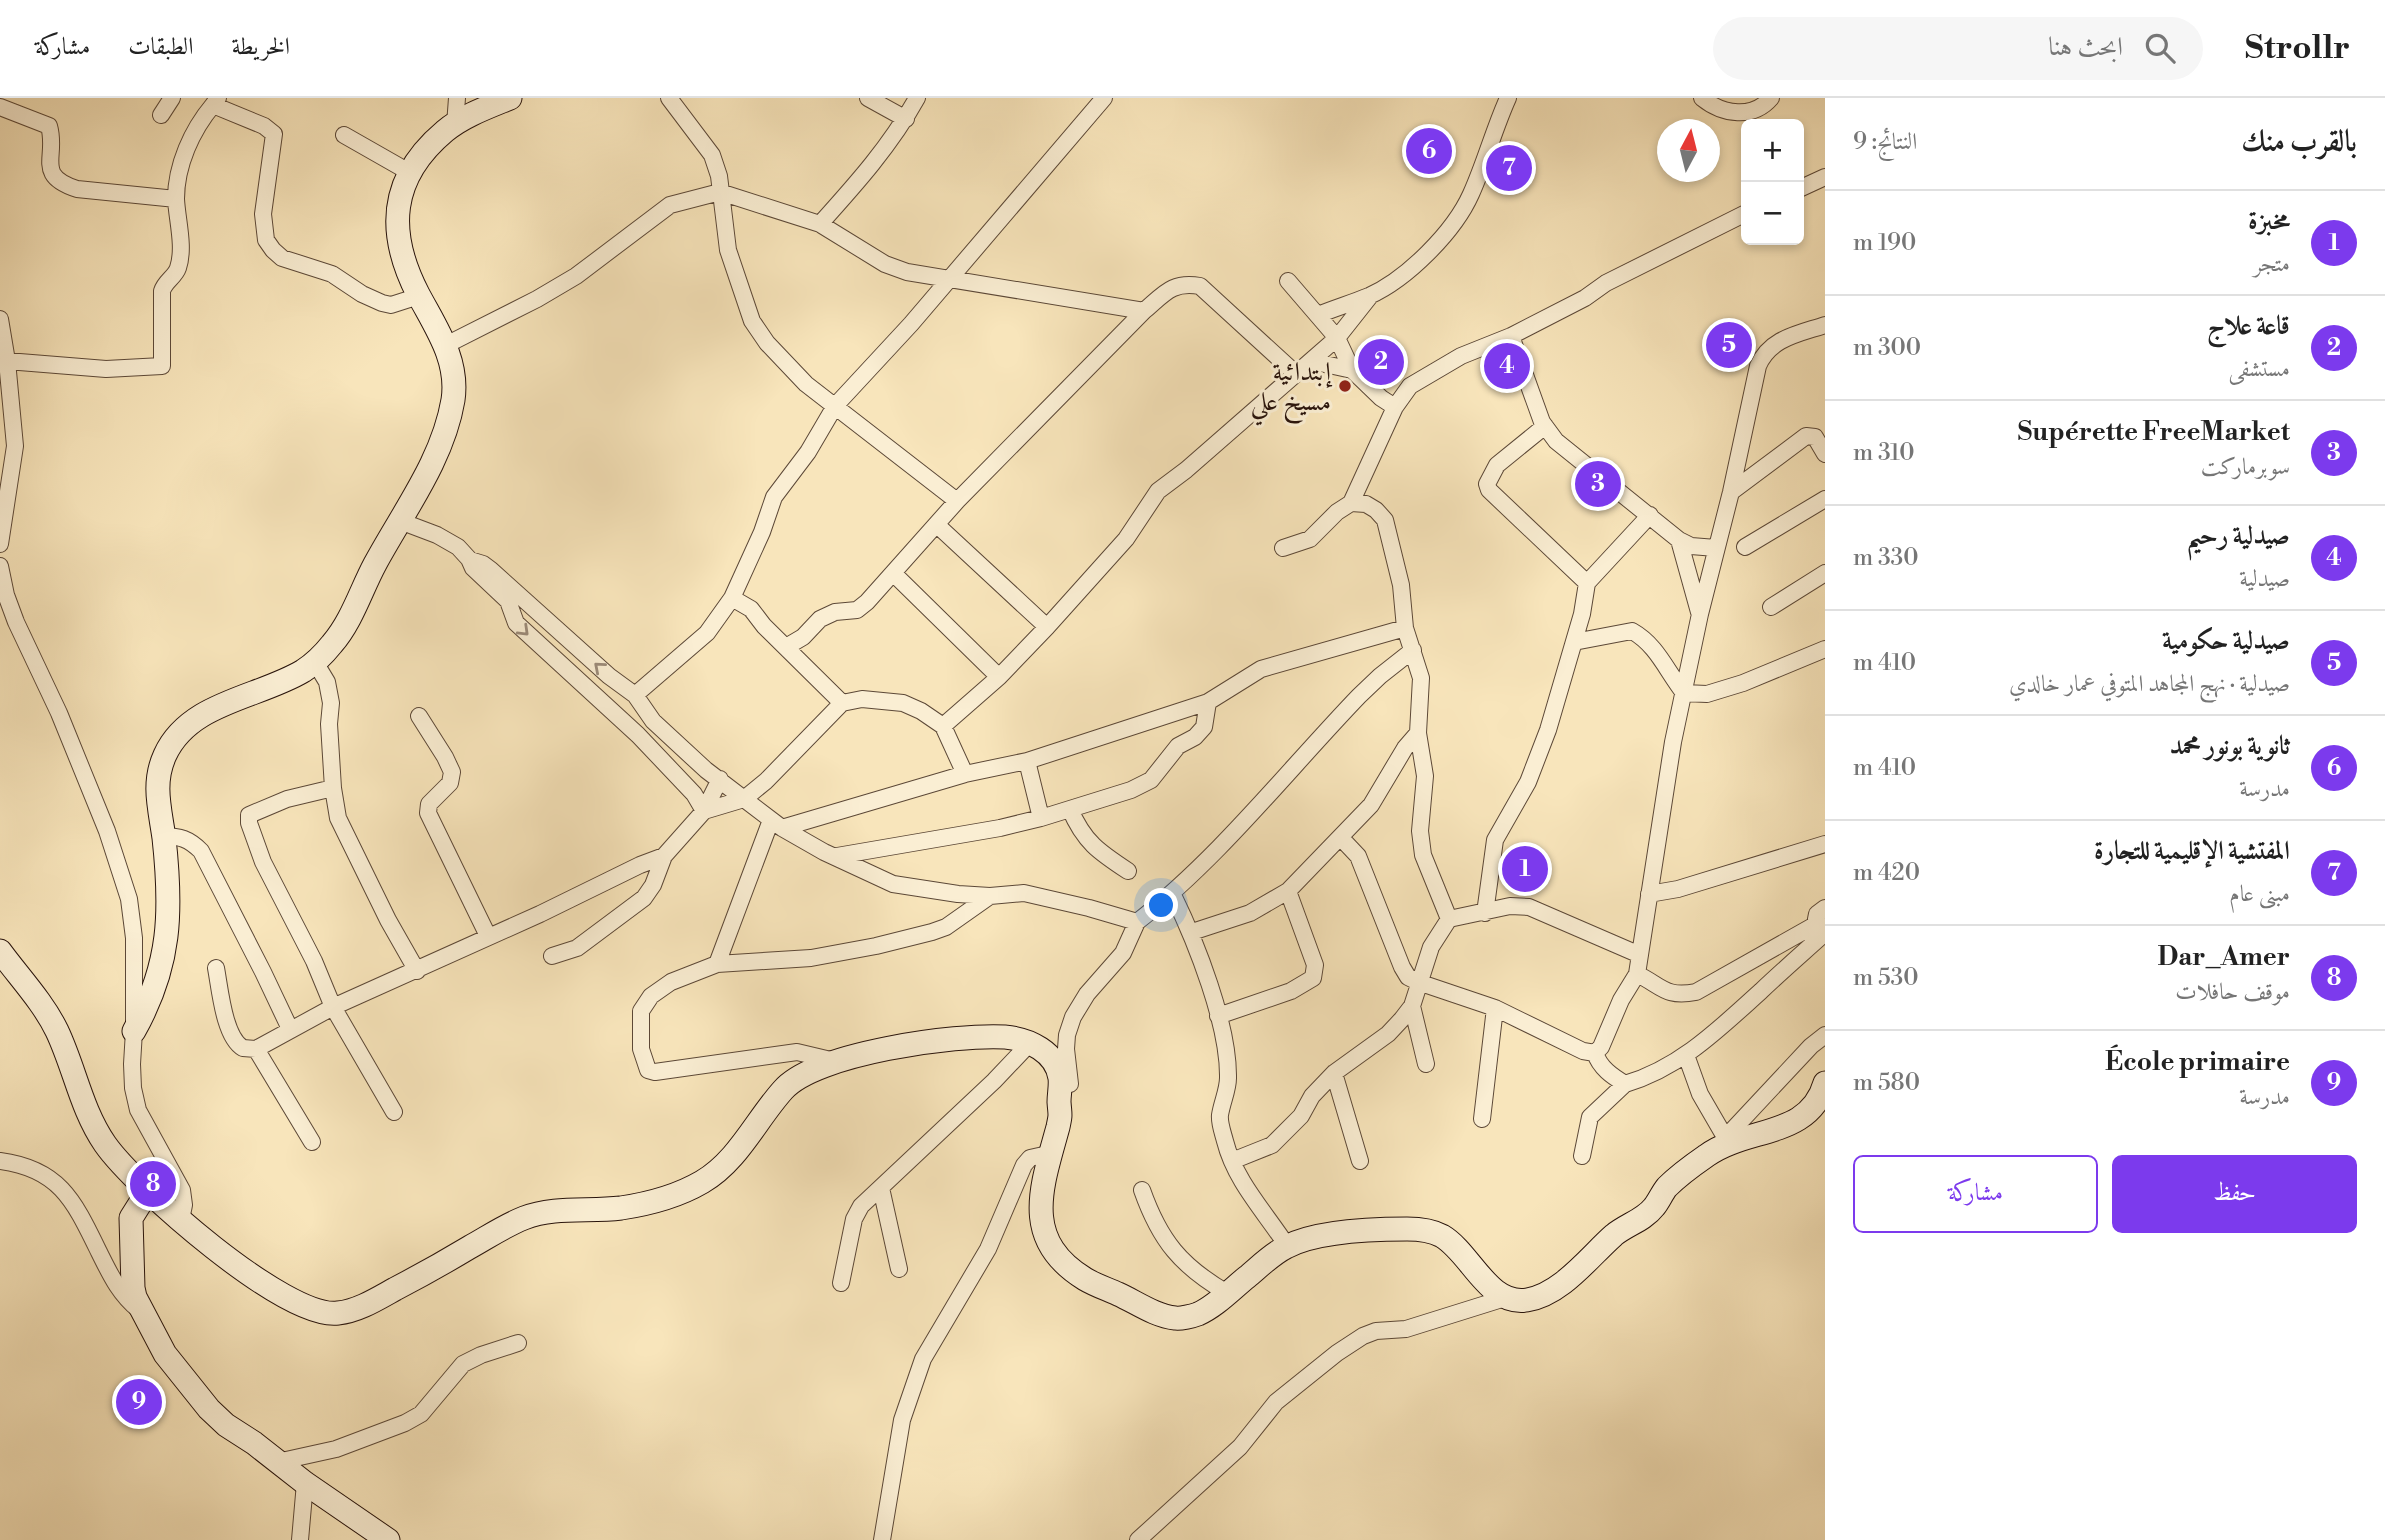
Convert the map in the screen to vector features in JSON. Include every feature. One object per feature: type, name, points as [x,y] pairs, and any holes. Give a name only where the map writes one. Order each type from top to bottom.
[{"type":"main road","points":[[134,1031],[153,990],[168,933],[169,911],[163,836],[157,796],[158,777],[165,754],[188,724],[206,713],[303,671],[334,643],[438,450],[447,423],[454,384],[446,345],[404,262],[397,219],[400,191],[410,172],[445,130],[510,98]]},
{"type":"main road","points":[[0,951],[57,1031],[81,1098],[101,1138],[121,1166],[181,1220],[250,1274],[303,1307],[321,1313],[350,1311],[374,1301],[522,1219],[536,1214],[620,1208],[673,1195],[704,1181],[722,1167],[739,1148],[789,1082],[835,1061],[873,1051],[972,1038],[1015,1038],[1031,1042],[1054,1061],[1060,1076],[1060,1119],[1048,1154],[1040,1208],[1047,1243],[1073,1270],[1087,1280],[1156,1313],[1178,1319],[1200,1313],[1287,1246],[1320,1237],[1367,1230],[1427,1230],[1446,1238],[1505,1298],[1518,1301],[1533,1299],[1569,1279],[1616,1233],[1651,1212],[1668,1187],[1713,1151],[1728,1141],[1799,1121],[1817,1104],[1825,1083]]},
{"type":"main road","points":[[148,1191],[131,1218],[134,1288],[165,1354],[209,1409],[226,1425],[304,1483],[388,1540]]},
{"type":"street","points":[[161,115],[172,98]]},
{"type":"street","points":[[455,125],[457,98]]},
{"type":"street","points":[[669,98],[712,155],[719,176],[727,250],[752,321],[767,343],[806,384],[957,501]]},
{"type":"street","points":[[868,98],[906,119]]},
{"type":"street","points":[[820,224],[871,167],[906,119],[917,98]]},
{"type":"street","points":[[635,695],[707,633],[732,598],[774,497],[808,452],[835,406],[911,324],[1104,98]]},
{"type":"street","points":[[1318,315],[1371,295],[1405,273],[1426,254],[1460,215],[1471,194],[1508,98]]},
{"type":"street","points":[[1702,98],[1722,111],[1737,113],[1762,108],[1771,98]]},
{"type":"street","points":[[7,361],[106,369],[162,366],[162,291],[164,284],[176,272],[180,259],[177,199],[183,159],[196,128],[216,102],[264,126],[274,134],[263,214],[267,240],[273,250],[282,258],[332,274],[362,294],[382,303],[391,305],[419,296]]},
{"type":"street","points":[[0,107],[49,126],[50,168],[54,178],[65,185],[77,189],[177,199]]},
{"type":"street","points":[[344,135],[410,172]]},
{"type":"street","points":[[1804,187],[1825,177]]},
{"type":"street","points":[[446,345],[576,276],[670,205],[720,192],[820,224],[885,264],[907,272],[1144,312]]},
{"type":"street","points":[[1283,548],[1310,539],[1337,512],[1351,503],[1395,407],[1410,386],[1461,356],[1511,336],[1585,298],[1606,283],[1741,216]]},
{"type":"street","points":[[1287,281],[1337,338],[1352,370],[1381,398],[1395,407]]},
{"type":"street","points":[[786,647],[803,637],[820,619],[835,612],[857,610],[877,593],[957,501],[1144,312],[1177,285],[1200,286],[1296,374]]},
{"type":"street","points":[[943,726],[999,677],[1047,627],[1126,539],[1158,491],[1337,338],[1371,295]]},
{"type":"street","points":[[0,319],[15,446],[0,544]]},
{"type":"street","points":[[1595,1053],[1637,974],[1666,777],[1700,614],[1731,492],[1758,366],[1764,352],[1771,345],[1825,325]]},
{"type":"street","points":[[1511,336],[1545,426],[1556,441],[1679,540],[1690,546],[1716,548]]},
{"type":"street","points":[[1311,361],[1352,370]]},
{"type":"street","points":[[1545,426],[1497,465],[1487,484],[1497,498],[1587,583]]},
{"type":"street","points":[[1731,492],[1806,436],[1815,437],[1825,454]]},
{"type":"street","points":[[1745,547],[1825,499]]},
{"type":"street","points":[[1351,503],[1366,504],[1377,510],[1385,520],[1401,585],[1405,628],[1421,678],[1418,733],[1425,776],[1420,831],[1423,855],[1449,919]]},
{"type":"street","points":[[1485,912],[1495,840],[1528,782],[1554,712],[1582,614],[1587,583],[1650,515]]},
{"type":"street","points":[[400,521],[437,535],[458,547],[473,568],[508,601],[516,622],[638,735],[694,794],[704,811]]},
{"type":"street","points":[[937,524],[1047,627]]},
{"type":"street","points":[[1679,540],[1700,614]]},
{"type":"street","points":[[469,559],[491,570],[609,676],[635,695],[653,721],[706,771],[776,824],[824,852],[838,856],[893,884],[933,892],[990,896],[1024,893],[1138,922]]},
{"type":"street","points":[[0,566],[5,595],[59,713],[107,831],[129,899],[134,937],[134,1031],[131,1064],[133,1088],[138,1110],[182,1190],[184,1205],[181,1220]]},
{"type":"street","points":[[893,573],[999,677]]},
{"type":"street","points":[[1771,607],[1825,573]]},
{"type":"street","points":[[732,598],[751,609],[842,703]]},
{"type":"street","points":[[776,824],[965,774],[1027,761],[1209,702],[1261,669],[1405,628]]},
{"type":"street","points":[[1574,642],[1632,631],[1646,639],[1684,693]]},
{"type":"street","points":[[1684,693],[1707,694],[1743,683],[1825,649]]},
{"type":"street","points":[[1060,1119],[1068,1106],[1070,1093],[1066,1049],[1073,1017],[1087,994],[1123,953],[1138,922],[1173,895],[1359,696],[1413,650]]},
{"type":"street","points":[[315,662],[327,682],[331,704],[329,724],[333,788],[338,818],[388,920],[417,971]]},
{"type":"street","points":[[704,811],[744,799],[766,781],[842,703],[862,699],[903,703],[922,711],[943,726],[965,774]]},
{"type":"street","points":[[838,856],[1000,828],[1131,790],[1152,780],[1178,746],[1195,737],[1204,727],[1209,702]]},
{"type":"street","points":[[419,716],[452,772],[447,788],[429,804],[428,813],[488,936]]},
{"type":"street","points":[[638,735],[653,721]]},
{"type":"street","points":[[1192,932],[1250,914],[1288,891],[1371,805],[1405,748],[1418,733]]},
{"type":"street","points":[[1027,761],[1041,818]]},
{"type":"street","points":[[552,956],[577,948],[644,898],[653,884],[664,856],[704,811],[720,779]]},
{"type":"street","points":[[333,788],[260,808],[248,815],[248,823],[263,862],[314,961],[333,1007],[394,1112]]},
{"type":"street","points":[[1070,809],[1077,826],[1098,851],[1128,871]]},
{"type":"street","points":[[717,964],[776,824]]},
{"type":"street","points":[[163,836],[179,836],[193,843],[201,851],[264,972],[290,1029]]},
{"type":"street","points":[[1341,838],[1358,856],[1408,977],[1495,1008],[1583,1051],[1595,1053]]},
{"type":"street","points":[[1649,894],[1678,889],[1825,844]]},
{"type":"street","points":[[216,968],[233,1038],[243,1048],[256,1049],[333,1007],[417,971],[664,856]]},
{"type":"street","points":[[1218,1016],[1291,991],[1313,978],[1315,965],[1288,891]]},
{"type":"street","points":[[1173,895],[1192,932],[1218,1016],[1228,1080],[1220,1117],[1232,1161],[1252,1199],[1287,1246]]},
{"type":"street","points":[[835,1061],[797,1052],[685,1066],[659,1072],[648,1070],[641,1049],[640,1011],[650,996],[671,982],[717,964],[811,958],[876,947],[946,927],[990,896]]},
{"type":"street","points":[[1232,1161],[1272,1145],[1301,1116],[1312,1096],[1334,1073],[1388,1034],[1412,1006],[1431,947],[1449,919],[1510,906],[1529,907],[1640,955]]},
{"type":"street","points":[[1823,928],[1816,919],[1817,914],[1825,908]]},
{"type":"street","points":[[1637,974],[1667,993],[1681,995],[1696,992],[1813,926],[1823,928]]},
{"type":"street","points":[[1582,1156],[1590,1117],[1625,1084],[1650,1077],[1686,1055],[1738,1014],[1823,928]]},
{"type":"street","points":[[1412,1006],[1426,1064]]},
{"type":"street","points":[[1482,1119],[1495,1008]]},
{"type":"street","points":[[1686,1055],[1700,1094],[1728,1141],[1811,1046],[1825,1035]]},
{"type":"street","points":[[842,1283],[856,1212],[995,1081],[1031,1042]]},
{"type":"street","points":[[256,1049],[312,1142]]},
{"type":"street","points":[[1595,1053],[1598,1062],[1625,1084]]},
{"type":"street","points":[[1334,1073],[1360,1161]]},
{"type":"street","points":[[882,1540],[902,1420],[923,1359],[988,1250],[1024,1166],[1030,1158],[1048,1154]]},
{"type":"street","points":[[0,1161],[38,1170],[58,1184],[78,1212],[113,1281],[122,1294],[144,1313]]},
{"type":"street","points":[[881,1188],[899,1269]]},
{"type":"street","points":[[1142,1190],[1148,1207],[1171,1248],[1184,1264],[1227,1293]]},
{"type":"street","points":[[1138,1540],[1240,1447],[1276,1402],[1337,1353],[1376,1331],[1406,1329],[1505,1298]]},
{"type":"street","points":[[277,1462],[336,1448],[405,1423],[421,1415],[463,1364],[518,1343]]},
{"type":"street","points":[[300,1540],[304,1483]]},
{"type":"place","name":"ثانوية بونور محمد","points":[[1429,151]]},
{"type":"place","name":"المفتشية الإقليمية للتجارة","points":[[1509,168]]},
{"type":"place","name":"صيدلية حكومية","points":[[1729,345]]},
{"type":"place","name":"قاعة علاج","points":[[1381,362]]},
{"type":"place","name":"صيدلية رحيم","points":[[1507,366]]},
{"type":"place","name":"إبتدائية مسيخ علي","points":[[1345,386]]},
{"type":"place","name":"Supérette FreeMarket","points":[[1598,484]]},
{"type":"place","name":"مخبزة","points":[[1525,869]]},
{"type":"place","name":"Dar_Amer","points":[[153,1184]]},
{"type":"place","name":"École primaire","points":[[139,1402]]}]
